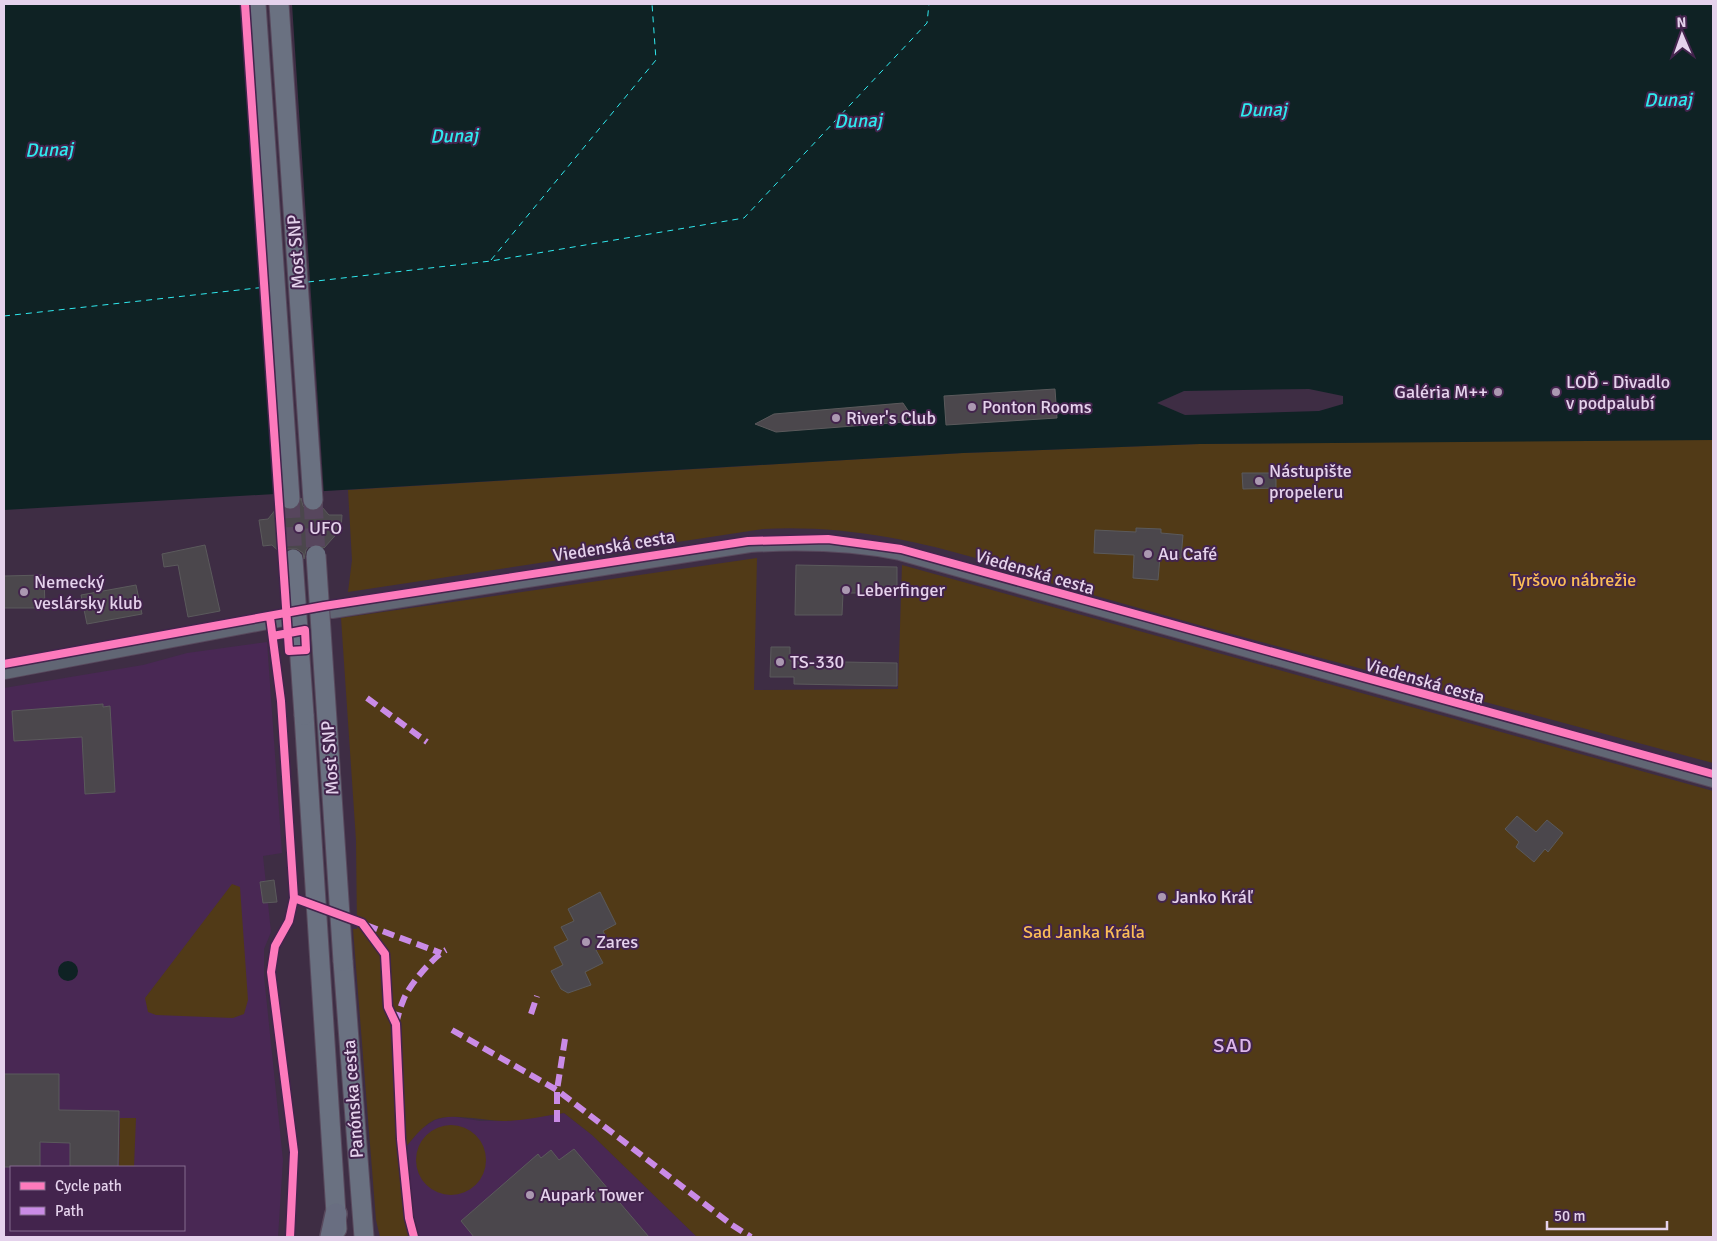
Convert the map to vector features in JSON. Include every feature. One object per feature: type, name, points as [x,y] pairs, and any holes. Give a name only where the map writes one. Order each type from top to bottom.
[{"type":"main road","name":"Most SNP","points":[[256,4],[290,499]]},
{"type":"main road","name":"Most SNP","points":[[279,4],[312,500]]},
{"type":"main road","name":"Most SNP","points":[[316,555],[343,960]]},
{"type":"main road","name":"Most SNP","points":[[294,559],[321,962]]},
{"type":"main road","name":"Panónska cesta","points":[[343,960],[364,1237]]},
{"type":"main road","name":"Panónska cesta","points":[[321,962],[337,1237]]},
{"type":"main road","points":[[331,1237],[336,1214]]},
{"type":"street","name":"Viedenská cesta","points":[[332,611],[750,545],[804,543],[852,545],[900,553],[1019,588],[1713,780]]},
{"type":"street","points":[[4,672],[283,619]]},
{"type":"shaded area","points":[[267,642],[282,853],[263,856],[271,932],[264,949],[264,976],[283,1160],[278,1237],[4,1237],[4,688],[143,665],[187,653]]},
{"type":"shaded area","points":[[564,1113],[592,1135],[697,1237],[410,1237],[404,1215],[399,1155],[421,1129],[435,1120],[450,1116],[480,1121],[507,1121]]},
{"type":"green space","name":"Tyršovo nábrežie","points":[[1713,440],[1713,763],[1213,629],[987,565],[985,561],[958,553],[876,535],[820,529],[763,529],[348,592],[352,560],[348,490],[963,453],[1199,444]]},
{"type":"green space","name":"Sad Janka Kráľa","points":[[757,558],[754,690],[898,689],[902,565],[1713,791],[1713,1237],[697,1237],[592,1135],[564,1113],[507,1121],[450,1117],[434,1120],[429,1123],[419,1131],[399,1155],[404,1215],[410,1237],[380,1237],[376,1220],[353,929],[357,929],[356,840],[341,618]]},
{"type":"green space","points":[[232,884],[240,887],[248,1000],[244,1014],[233,1018],[156,1015],[148,1012],[145,998]]},
{"type":"green space","points":[[120,1118],[136,1118],[134,1166],[119,1166]]},
{"type":"green space","points":[[451,1125],[464,1128],[476,1135],[483,1147],[486,1160],[483,1173],[476,1185],[464,1192],[451,1195],[438,1192],[426,1185],[419,1173],[416,1160],[419,1147],[426,1135],[438,1128]]},
{"type":"water","name":"Dunaj","points":[[4,4],[1713,4],[1713,440],[1199,444],[963,453],[4,510]]},
{"type":"water","points":[[68,961],[75,964],[78,971],[75,978],[68,981],[61,978],[58,971],[61,964]]},
{"type":"pier","points":[[241,4],[292,4],[324,495],[274,498]]},
{"type":"pier","points":[[1309,389],[1343,396],[1343,404],[1319,411],[1185,415],[1157,403],[1184,391]]},
{"type":"building","points":[[1055,389],[1057,418],[946,425],[944,396]]},
{"type":"building","name":"River's Club","points":[[903,403],[909,412],[905,422],[776,432],[755,424],[774,414]]},
{"type":"building","name":"Nástupište propeleru","points":[[1242,473],[1276,473],[1276,488],[1243,489]]},
{"type":"building","name":"UFO","points":[[301,498],[303,506],[309,510],[314,511],[322,507],[329,515],[342,515],[341,529],[324,548],[316,544],[309,546],[304,559],[303,553],[297,549],[287,549],[283,555],[272,545],[263,546],[259,520],[268,519],[280,504],[286,509],[296,509]]},
{"type":"building","name":"Au Café","points":[[1136,528],[1161,529],[1161,533],[1183,535],[1181,558],[1160,557],[1158,580],[1133,578],[1134,555],[1094,553],[1095,530],[1136,532]]},
{"type":"building","points":[[205,545],[220,611],[188,617],[178,565],[164,567],[162,554]]},
{"type":"building","name":"Leberfinger","points":[[796,565],[897,567],[897,593],[843,593],[842,615],[795,615]]},
{"type":"building","name":"Nemecký veslársky klub","points":[[44,575],[45,608],[4,608],[4,576]]},
{"type":"building","points":[[136,585],[142,614],[87,624],[81,595]]},
{"type":"building","points":[[771,647],[790,647],[790,661],[897,663],[897,686],[794,684],[794,677],[770,677]]},
{"type":"building","points":[[103,704],[103,707],[110,706],[115,792],[85,794],[82,737],[14,741],[12,711]]},
{"type":"building","points":[[1517,816],[1536,832],[1547,820],[1563,833],[1548,852],[1545,849],[1534,862],[1516,847],[1519,842],[1505,829]]},
{"type":"building","points":[[274,880],[277,902],[263,903],[260,882]]},
{"type":"building","name":"Zares","points":[[600,892],[616,924],[603,931],[609,943],[596,950],[603,963],[585,972],[591,985],[568,993],[561,989],[551,971],[563,965],[554,947],[568,940],[561,927],[574,921],[568,909]]},
{"type":"building","points":[[4,1074],[59,1074],[59,1110],[119,1111],[118,1166],[70,1166],[70,1143],[40,1142],[40,1166],[4,1167]]},
{"type":"building","points":[[574,1149],[649,1237],[474,1237],[461,1221],[538,1154],[541,1158],[551,1150],[559,1160]]},
{"type":"ferry route","points":[[491,260],[656,60],[652,4]]},
{"type":"ferry route","points":[[308,282],[491,261],[744,218],[927,23],[929,4]]},
{"type":"ferry route","points":[[4,316],[266,287]]},
{"type":"tunnel","points":[[290,499],[293,559]]},
{"type":"tunnel","points":[[313,500],[316,555]]},
{"type":"marked path","points":[[367,698],[427,742]]},
{"type":"marked path","points":[[366,925],[441,953]]},
{"type":"marked path","points":[[396,1024],[402,1004],[415,980],[428,965],[446,950]]},
{"type":"marked path","points":[[531,1014],[537,996]]},
{"type":"marked path","points":[[452,1030],[557,1090],[732,1225],[751,1237]]},
{"type":"marked path","points":[[557,1122],[557,1090],[565,1039]]},
{"type":"cycle path","points":[[245,4],[289,651],[306,650],[305,630],[273,636]]},
{"type":"cycle path","points":[[4,664],[324,606],[748,541],[828,539],[901,549],[1713,774]]},
{"type":"cycle path","points":[[270,617],[281,701],[294,898],[289,921],[275,946],[271,972],[294,1152],[290,1237]]},
{"type":"cycle path","points":[[294,898],[362,923],[385,954],[388,1007],[396,1024],[401,1139],[409,1218],[414,1237]]},
{"type":"place","name":"Galéria M++","points":[[1498,392]]},
{"type":"place","name":"LOĎ - Divadlo v podpalubí","points":[[1556,392]]},
{"type":"place","name":"Ponton Rooms","points":[[972,407]]},
{"type":"place","name":"River's Club","points":[[836,418]]},
{"type":"place","name":"Nástupište propeleru","points":[[1259,481]]},
{"type":"place","name":"UFO","points":[[299,528]]},
{"type":"place","name":"Au Café","points":[[1148,554]]},
{"type":"place","name":"Leberfinger","points":[[846,590]]},
{"type":"place","name":"Nemecký veslársky klub","points":[[24,592]]},
{"type":"place","name":"TS-330","points":[[780,662]]},
{"type":"place","name":"Janko Kráľ","points":[[1162,897]]},
{"type":"place","name":"Zares","points":[[586,942]]},
{"type":"place","name":"Aupark Tower","points":[[530,1195]]},
{"type":"district","name":"SAD","points":[[1233,1045]]}]
